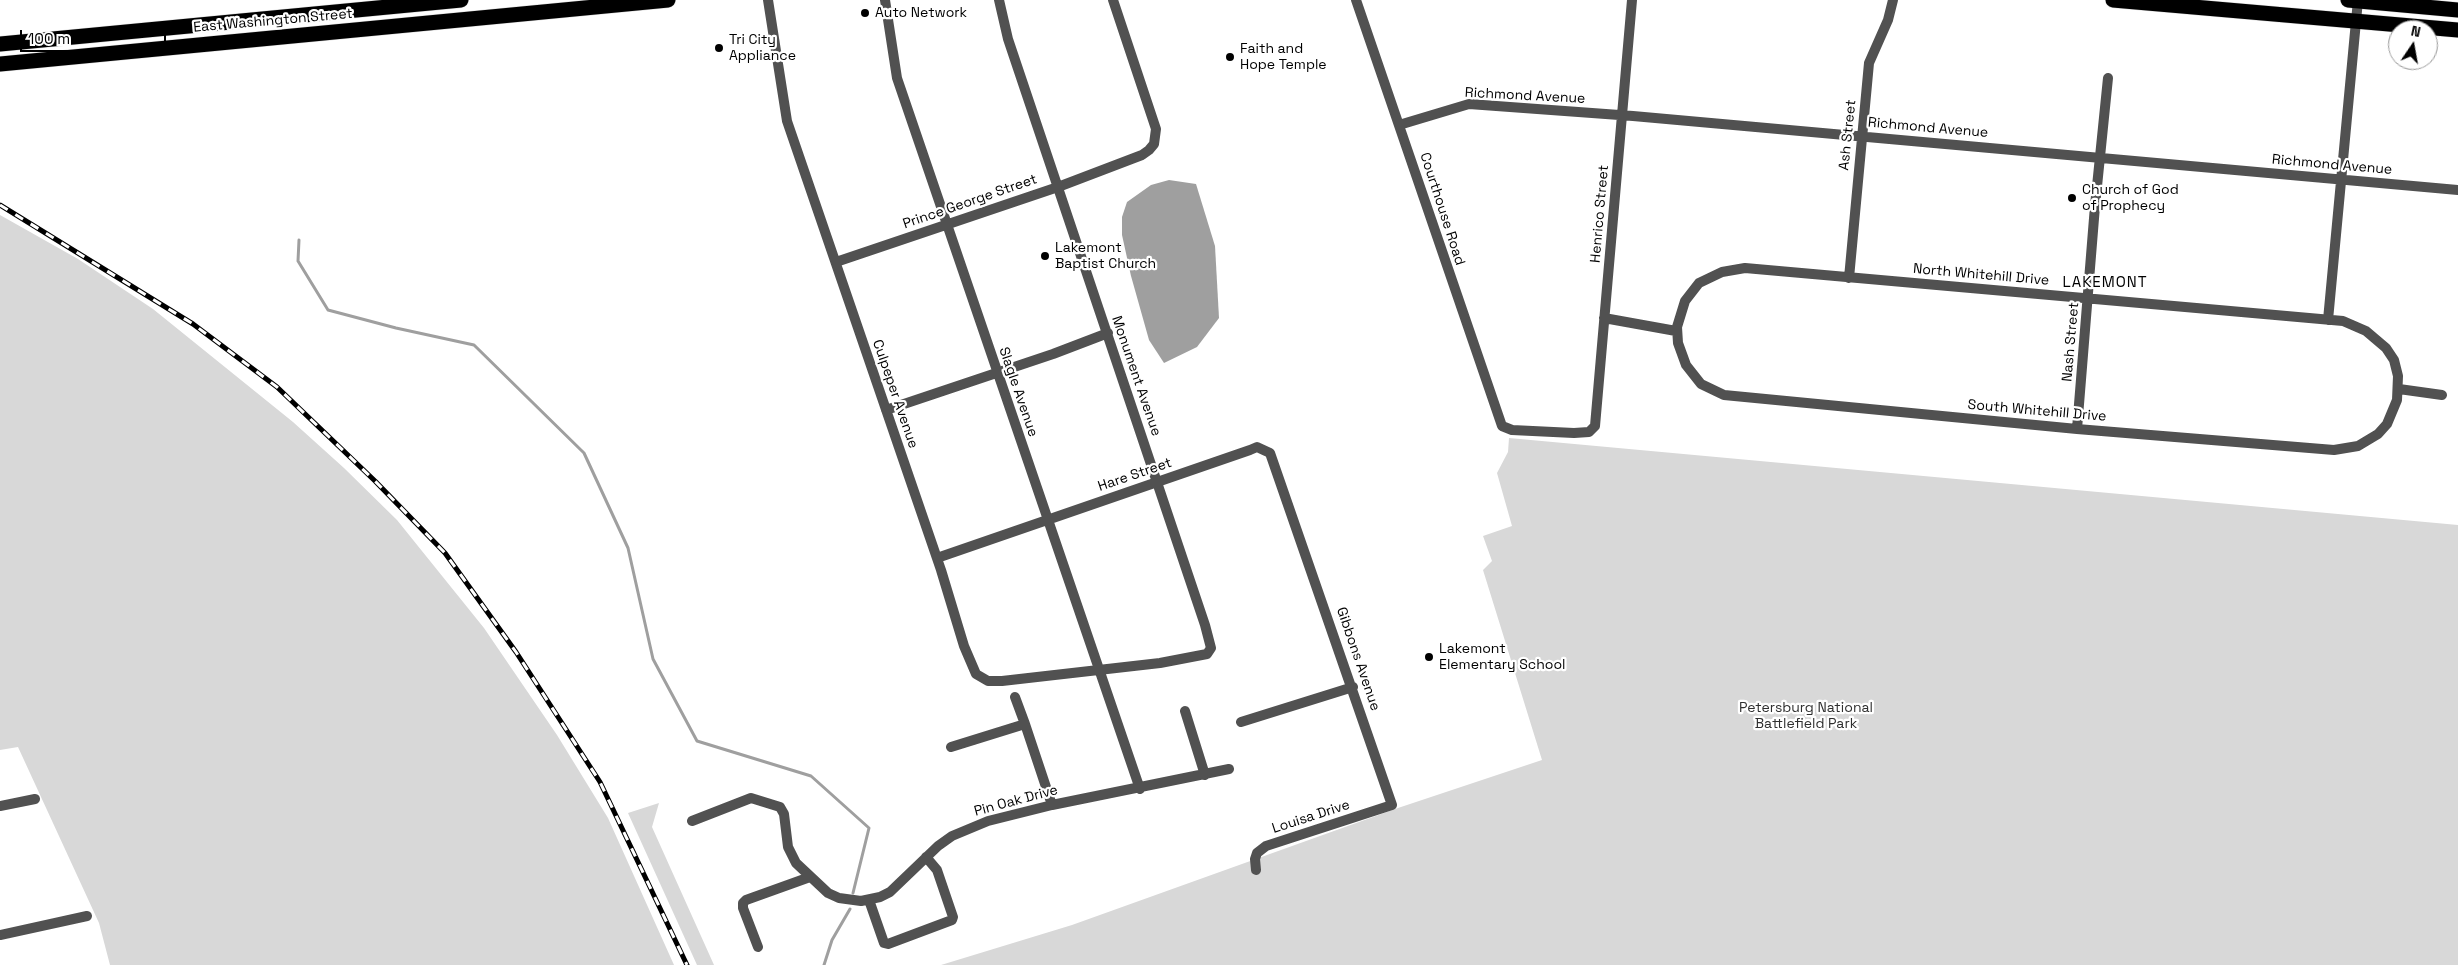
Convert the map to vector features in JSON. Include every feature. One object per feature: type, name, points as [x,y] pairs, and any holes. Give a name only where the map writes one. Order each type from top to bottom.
[{"type":"highway","name":"East Washington Street","points":[[0,44],[461,0]]},
{"type":"highway","name":"East Washington Street","points":[[0,64],[668,0]]},
{"type":"highway","points":[[2113,0],[2236,5],[2356,21],[2458,30]]},
{"type":"highway","points":[[2355,0],[2458,10]]},
{"type":"street","name":"Culpeper Avenue","points":[[768,0],[786,115],[973,669],[981,679],[1002,681],[1098,669]]},
{"type":"street","name":"Slagle Avenue","points":[[885,0],[894,68],[996,372],[1140,789]]},
{"type":"street","name":"Monument Avenue","points":[[1000,0],[1008,39],[1158,482],[1205,625],[1210,651],[1207,654],[1194,657],[1098,669]]},
{"type":"street","name":"Prince George Street","points":[[836,262],[1058,187],[1111,168],[1149,150],[1154,144],[1156,128],[1112,0]]},
{"type":"street","name":"Courthouse Road","points":[[1356,0],[1502,426],[1512,430],[1574,433],[1593,430]]},
{"type":"street","name":"Henrico Street","points":[[1593,430],[1595,426],[1632,0]]},
{"type":"street","name":"Ash Street","points":[[1849,278],[1869,63],[1888,20],[1893,0]]},
{"type":"street","points":[[2328,320],[2356,21],[2355,0]]},
{"type":"street","name":"Nash Street","points":[[2077,429],[2108,78]]},
{"type":"street","name":"Richmond Avenue","points":[[1399,125],[1469,104],[1622,115],[2458,190]]},
{"type":"street","name":"North Whitehill Drive","points":[[1676,331],[1680,314],[1691,292],[1699,284],[1722,272],[1745,268],[2328,320],[2357,326],[2377,339],[2394,360],[2399,388]]},
{"type":"street","points":[[1604,318],[1676,331]]},
{"type":"street","name":"South Whitehill Drive","points":[[1676,331],[1682,356],[1694,376],[1701,384],[1724,395],[2077,429],[2334,450],[2346,449],[2366,441],[2387,424],[2397,400],[2399,388]]},
{"type":"street","points":[[886,410],[1054,354],[1108,333]]},
{"type":"street","points":[[2399,388],[2442,395]]},
{"type":"street","name":"Hare Street","points":[[937,558],[1258,448],[1265,449],[1272,456],[1296,524]]},
{"type":"street","name":"Gibbons Avenue","points":[[1296,524],[1392,805]]},
{"type":"street","points":[[1241,722],[1353,687]]},
{"type":"street","points":[[1016,697],[1052,805]]},
{"type":"street","points":[[1185,711],[1205,775]]},
{"type":"street","points":[[951,747],[1025,724]]},
{"type":"street","name":"Pin Oak Drive","points":[[692,821],[751,798],[780,807],[784,814],[788,847],[793,858],[810,877],[820,887],[839,898],[851,901],[870,900],[890,892],[926,857],[952,836],[968,828],[1052,805],[1140,789],[1229,769]]},
{"type":"street","points":[[0,806],[35,799]]},
{"type":"street","name":"Louisa Drive","points":[[1256,870],[1255,858],[1257,853],[1266,846],[1392,805]]},
{"type":"street","points":[[870,900],[884,943],[888,944],[952,920],[953,917],[937,870],[926,857]]},
{"type":"street","points":[[758,947],[743,908],[746,900],[810,877]]},
{"type":"street","points":[[0,934],[88,916]]},
{"type":"green space","points":[[0,215],[78,259],[153,309],[293,422],[397,520],[484,628],[557,735],[608,818],[674,965],[110,965],[99,923],[18,747],[0,750]]},
{"type":"green space","name":"Petersburg National Battlefield Park","points":[[1509,438],[2458,525],[2458,965],[941,965],[1072,925],[1398,808],[1542,760],[1483,570],[1492,561],[1483,536],[1512,526],[1497,473],[1508,452]]},
{"type":"green space","points":[[659,803],[652,827],[714,965],[697,965],[628,813]]},
{"type":"shaded area","points":[[1169,180],[1196,184],[1215,246],[1219,318],[1197,347],[1164,363],[1149,340],[1122,235],[1122,217],[1127,202],[1151,185]]},
{"type":"waterway","points":[[299,240],[298,261],[328,310],[396,328],[474,345],[584,453],[628,548],[653,659],[697,741],[811,776],[869,828],[853,893]]},
{"type":"waterway","points":[[824,965],[832,940],[850,909]]},
{"type":"railway","points":[[0,205],[193,324],[277,387],[375,481],[445,553],[516,652],[600,782],[687,965]]},
{"type":"place","name":"Auto Network","points":[[865,13]]},
{"type":"place","name":"Tri City Appliance","points":[[719,48]]},
{"type":"place","name":"Faith and Hope Temple","points":[[1230,57]]},
{"type":"place","name":"Church of God of Prophecy","points":[[2072,198]]},
{"type":"place","name":"Lakemont Baptist Church","points":[[1045,256]]},
{"type":"place","name":"Lakemont Elementary School","points":[[1429,657]]},
{"type":"district","name":"LAKEMONT","points":[[2105,283]]}]
